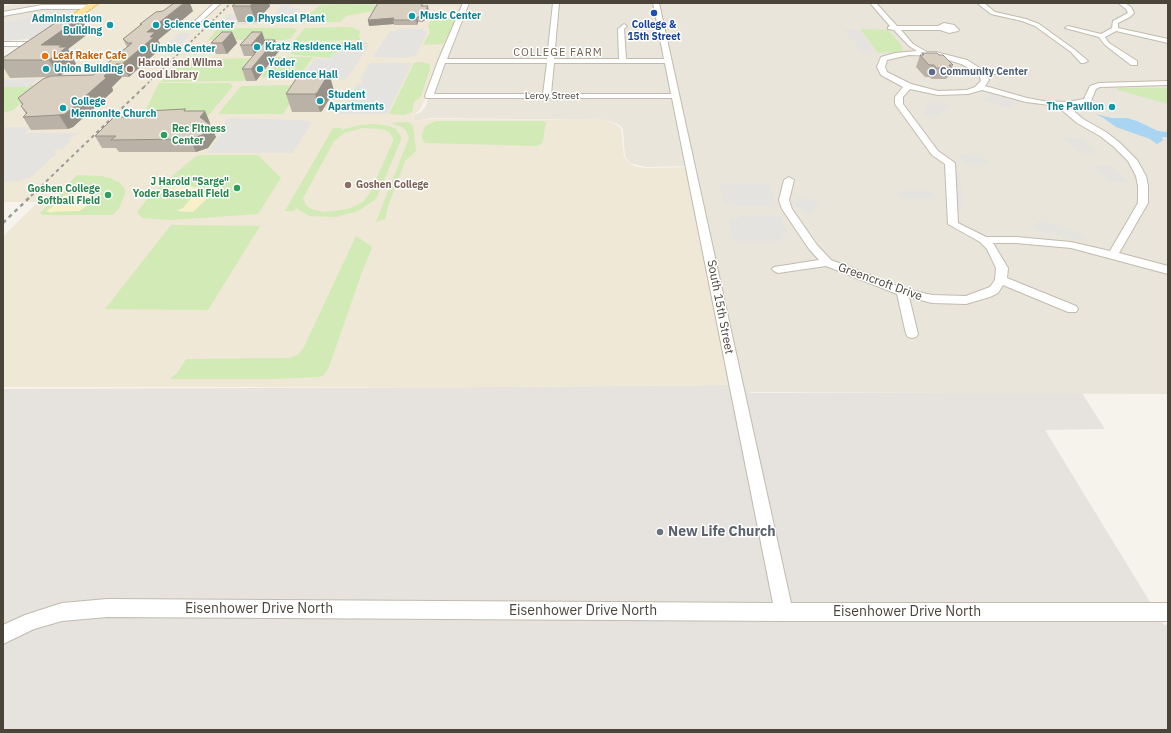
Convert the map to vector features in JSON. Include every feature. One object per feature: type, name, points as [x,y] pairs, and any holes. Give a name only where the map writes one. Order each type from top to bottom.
[{"type":"main road","points":[[22,54],[93,5]]},
{"type":"street","points":[[192,27],[218,3]]},
{"type":"street","points":[[466,3],[442,61],[668,61]]},
{"type":"street","points":[[547,96],[556,3]]},
{"type":"street","name":"South 15th Street","points":[[656,3],[784,612]]},
{"type":"street","points":[[867,3],[912,47],[926,53]]},
{"type":"street","points":[[873,3],[906,47],[905,53]]},
{"type":"street","points":[[980,3],[991,12],[1024,20],[1037,25],[1057,38],[1084,61]]},
{"type":"street","points":[[1115,29],[1115,22],[1131,13],[1129,8],[1121,3]]},
{"type":"street","points":[[4,14],[48,7],[93,5]]},
{"type":"street","points":[[623,61],[620,29],[624,26]]},
{"type":"street","points":[[893,28],[941,28]]},
{"type":"street","points":[[1068,28],[1102,36],[1115,29],[1168,41]]},
{"type":"street","points":[[1102,36],[1104,42],[1134,63]]},
{"type":"street","points":[[3,44],[36,44]]},
{"type":"street","points":[[981,87],[985,80],[981,72],[972,65],[955,58],[926,53],[905,53],[887,58],[882,62],[881,67],[884,73],[891,78],[908,86],[929,92],[968,92],[981,87],[1026,100],[1060,104],[1085,102],[1088,100],[1094,88],[1099,85],[1168,84]]},
{"type":"street","name":"Leroy Street","points":[[442,61],[429,96],[675,96]]},
{"type":"street","points":[[981,72],[998,72]]},
{"type":"street","points":[[908,86],[901,92],[899,104],[935,153],[950,163],[953,224],[984,240],[991,247],[1002,268],[1002,280],[1072,309]]},
{"type":"street","points":[[1060,104],[1080,121],[1116,144],[1132,160],[1141,176],[1143,186],[1143,203],[1113,255]]},
{"type":"street","name":"Greencroft Drive","points":[[789,180],[784,200],[786,209],[812,246],[827,262],[902,292],[932,300],[966,300],[994,290],[1002,280]]},
{"type":"street","points":[[984,240],[1016,240],[1060,244],[1113,255],[1168,270]]},
{"type":"street","points":[[778,269],[827,262]]},
{"type":"street","points":[[902,292],[912,334]]},
{"type":"street","name":"Eisenhower Drive North","points":[[3,635],[31,621],[62,612],[106,608],[784,612],[1168,612]]},
{"type":"shaded area","points":[[20,3],[95,3],[79,15],[42,14],[3,22],[3,6]]},
{"type":"shaded area","name":"Goshen College","points":[[100,3],[295,3],[294,6],[463,6],[439,57],[426,97],[420,110],[414,115],[413,121],[433,119],[606,120],[617,125],[621,129],[624,157],[629,163],[637,167],[646,168],[689,167],[729,385],[506,387],[3,387],[3,236],[38,202],[3,202],[3,71]]},
{"type":"shaded area","points":[[245,3],[294,3],[290,8],[301,8],[295,14],[274,14],[282,5],[254,5],[248,12],[266,12],[264,14],[240,14],[233,22],[260,22],[258,24],[224,25],[221,22],[229,14],[233,14]]},
{"type":"shaded area","points":[[295,3],[463,3],[463,6],[293,6]]},
{"type":"shaded area","points":[[467,3],[656,3],[689,166],[646,167],[630,163],[625,157],[623,129],[618,124],[606,120],[433,118],[414,121],[414,115],[421,112],[425,107]]},
{"type":"shaded area","points":[[660,3],[1168,3],[1168,394],[738,392]]},
{"type":"shaded area","points":[[42,14],[66,16],[31,39],[3,41],[3,22]]},
{"type":"shaded area","points":[[399,28],[424,29],[424,31],[428,31],[416,55],[405,58],[373,57],[390,31],[396,31]]},
{"type":"shaded area","points":[[843,29],[859,31],[877,53],[861,53],[855,45],[858,44],[856,41],[852,41]]},
{"type":"shaded area","points":[[179,33],[192,33],[181,44],[167,45]]},
{"type":"shaded area","points":[[345,44],[369,45],[349,76],[344,80],[298,81],[315,59],[334,59],[330,58],[334,53],[339,53]]},
{"type":"shaded area","points":[[370,63],[412,63],[387,114],[339,114],[347,101],[351,101],[353,97],[350,97],[357,84],[362,84],[363,80],[360,80]]},
{"type":"shaded area","points":[[39,79],[28,87],[3,87],[3,80]]},
{"type":"shaded area","points":[[990,94],[1017,102],[1010,108],[984,100]]},
{"type":"shaded area","points":[[933,101],[951,106],[934,118],[923,114],[928,108],[925,107]]},
{"type":"shaded area","points":[[228,118],[301,120],[312,122],[293,153],[207,153],[224,131],[219,130]]},
{"type":"shaded area","points":[[6,127],[31,127],[24,133],[80,133],[68,140],[72,140],[62,149],[57,149],[53,153],[57,153],[30,178],[25,178],[21,181],[3,182],[3,130]]},
{"type":"shaded area","points":[[1063,138],[1081,138],[1098,153],[1080,153]]},
{"type":"shaded area","points":[[958,155],[981,155],[990,165],[966,165]]},
{"type":"shaded area","points":[[1092,166],[1111,166],[1129,182],[1110,182]]},
{"type":"shaded area","points":[[954,172],[960,173],[963,207],[956,206]]},
{"type":"shaded area","points":[[720,184],[769,184],[777,207],[736,206],[735,203],[724,203]]},
{"type":"shaded area","points":[[897,191],[931,191],[936,199],[902,199]]},
{"type":"shaded area","points":[[799,197],[820,202],[810,214],[792,204]]},
{"type":"shaded area","points":[[738,216],[781,216],[787,233],[782,236],[783,241],[734,241],[729,219],[739,219]]},
{"type":"shaded area","points":[[1041,219],[1085,236],[1080,242],[1053,232],[1051,235],[1033,228]]},
{"type":"shaded area","points":[[873,274],[919,290],[917,293],[872,277]]},
{"type":"shaded area","points":[[729,385],[751,393],[1082,393],[1105,429],[1045,430],[1164,625],[1168,625],[1168,730],[3,730],[3,389]]},
{"type":"green space","points":[[321,5],[377,5],[372,11],[346,16],[340,22],[297,22]]},
{"type":"green space","points":[[431,20],[456,20],[453,25],[451,25],[452,27],[443,44],[423,45],[430,32],[428,26]]},
{"type":"green space","points":[[351,27],[360,31],[359,36],[361,40],[293,42],[305,28]]},
{"type":"green space","points":[[293,28],[297,30],[291,38],[285,40],[208,40],[218,29]]},
{"type":"green space","points":[[860,29],[888,30],[902,46],[903,51],[878,53]]},
{"type":"green space","points":[[362,41],[369,44],[345,44],[338,52],[333,53],[330,58],[297,55],[291,54],[293,51],[285,51],[291,43]]},
{"type":"green space","points":[[191,56],[205,56],[204,59],[264,58],[244,81],[161,82],[171,71],[183,64]]},
{"type":"green space","points":[[276,57],[313,57],[298,79],[261,77]]},
{"type":"green space","points":[[421,62],[430,64],[430,69],[421,96],[414,102],[412,112],[404,115],[389,114],[414,63]]},
{"type":"green space","points":[[159,83],[229,83],[233,86],[207,117],[144,113]]},
{"type":"green space","points":[[30,85],[36,86],[39,89],[13,110],[3,113],[3,87],[28,87]]},
{"type":"green space","points":[[302,85],[283,114],[218,114],[241,86]]},
{"type":"green space","points":[[1116,88],[1168,88],[1168,104],[1118,90]]},
{"type":"green space","points":[[436,121],[543,121],[547,123],[545,126],[543,142],[538,146],[425,143],[422,139],[422,135],[425,126]]},
{"type":"green space","points":[[409,122],[413,126],[416,151],[405,161],[388,206],[385,219],[376,222],[409,138],[406,130],[390,123]]},
{"type":"green space","points":[[375,124],[389,126],[396,129],[401,137],[376,199],[358,211],[336,217],[309,216],[296,208],[294,211],[285,211],[333,128],[341,128],[341,130],[360,125]],"holes":[[[362,128],[381,129],[389,132],[393,138],[393,141],[370,193],[363,202],[348,209],[324,212],[311,209],[306,205],[303,198],[334,141],[344,133]]]},
{"type":"green space","name":"J Harold \"Sarge\" Yoder Baseball Field","points":[[200,155],[258,155],[281,178],[258,214],[171,220],[142,218],[137,212],[152,193],[195,157]],"holes":[[[205,192],[193,212],[177,211],[183,208],[192,197],[190,195],[171,194]]]},
{"type":"green space","name":"Goshen College Softball Field","points":[[77,175],[110,178],[120,183],[125,189],[125,194],[119,208],[113,215],[42,215],[40,213]],"holes":[[[82,192],[91,194],[92,202],[79,211],[56,211],[50,213],[47,210],[54,207],[64,196]]]},
{"type":"green space","points":[[171,225],[260,226],[208,310],[105,309]]},
{"type":"green space","points":[[356,236],[372,248],[362,272],[329,367],[323,376],[269,379],[170,379],[178,372],[186,359],[289,358],[298,355],[304,347]]},
{"type":"sand","points":[[170,187],[196,187],[201,189],[207,196],[206,200],[193,212],[177,211],[183,208],[192,197],[190,195],[171,194],[163,196]]},
{"type":"sand","points":[[82,192],[91,194],[93,198],[90,204],[79,211],[46,212],[64,196]]},
{"type":"water","points":[[1095,114],[1112,118],[1127,118],[1137,121],[1158,131],[1168,132],[1168,137],[1162,137],[1163,140],[1157,144],[1150,139],[1116,127]]},
{"type":"building","points":[[174,3],[184,3],[147,32],[155,32],[150,37],[154,37],[122,64],[116,64],[104,76],[106,78],[65,114],[23,117],[27,113],[21,106],[23,104],[18,98],[43,79],[51,76],[93,75],[132,43],[128,43],[123,39],[156,12],[163,11]]},
{"type":"building","points":[[236,3],[253,3],[250,6],[232,6]]},
{"type":"building","points":[[378,3],[423,3],[421,6],[428,6],[422,17],[417,17],[416,20],[393,20],[394,18],[368,20]]},
{"type":"building","points":[[64,17],[81,17],[41,45],[62,45],[59,47],[67,47],[49,60],[3,60],[3,58]]},
{"type":"building","points":[[222,32],[232,32],[222,43],[211,43]]},
{"type":"building","points":[[252,32],[262,32],[251,45],[240,45]]},
{"type":"building","points":[[266,40],[275,40],[251,69],[242,69]]},
{"type":"building","points":[[922,53],[937,53],[939,55],[943,55],[953,65],[949,65],[951,68],[936,68],[934,65],[929,65],[920,55],[924,55]]},
{"type":"building","points":[[300,73],[329,73],[317,93],[286,94]]},
{"type":"building","points":[[185,109],[184,111],[205,111],[200,117],[210,125],[202,135],[190,139],[111,140],[116,136],[95,136],[114,117],[135,117],[134,115],[147,111]]},
{"type":"railway","points":[[144,87],[231,3]]},
{"type":"railway","points":[[31,196],[145,86]]},
{"type":"railway","points":[[3,223],[32,195]]},
{"type":"place","name":"College & 15th Street","points":[[654,13]]},
{"type":"place","name":"Music Center","points":[[412,16]]},
{"type":"place","name":"Physical Plant","points":[[250,19]]},
{"type":"place","name":"Administration Building","points":[[110,25]]},
{"type":"place","name":"Science Center","points":[[156,25]]},
{"type":"place","name":"Kratz Residence Hall","points":[[257,47]]},
{"type":"place","name":"Umble Center","points":[[143,49]]},
{"type":"place","name":"Leaf Raker Cafe","points":[[45,56]]},
{"type":"place","name":"Union Building","points":[[46,69]]},
{"type":"place","name":"Harold and Wilma Good Library","points":[[130,69]]},
{"type":"place","name":"Yoder Residence Hall","points":[[260,69]]},
{"type":"place","name":"Community Center","points":[[932,72]]},
{"type":"place","name":"Student Apartments","points":[[320,101]]},
{"type":"place","name":"The Pavilion","points":[[1112,107]]},
{"type":"place","name":"College Mennonite Church","points":[[63,108]]},
{"type":"place","name":"Rec Fitness Center","points":[[164,135]]},
{"type":"place","name":"Goshen College","points":[[348,185]]},
{"type":"place","name":"J Harold \"Sarge\" Yoder Baseball Field","points":[[237,188]]},
{"type":"place","name":"Goshen College Softball Field","points":[[108,195]]},
{"type":"place","name":"New Life Church","points":[[660,532]]},
{"type":"district","name":"COLLEGE FARM","points":[[558,53]]}]
